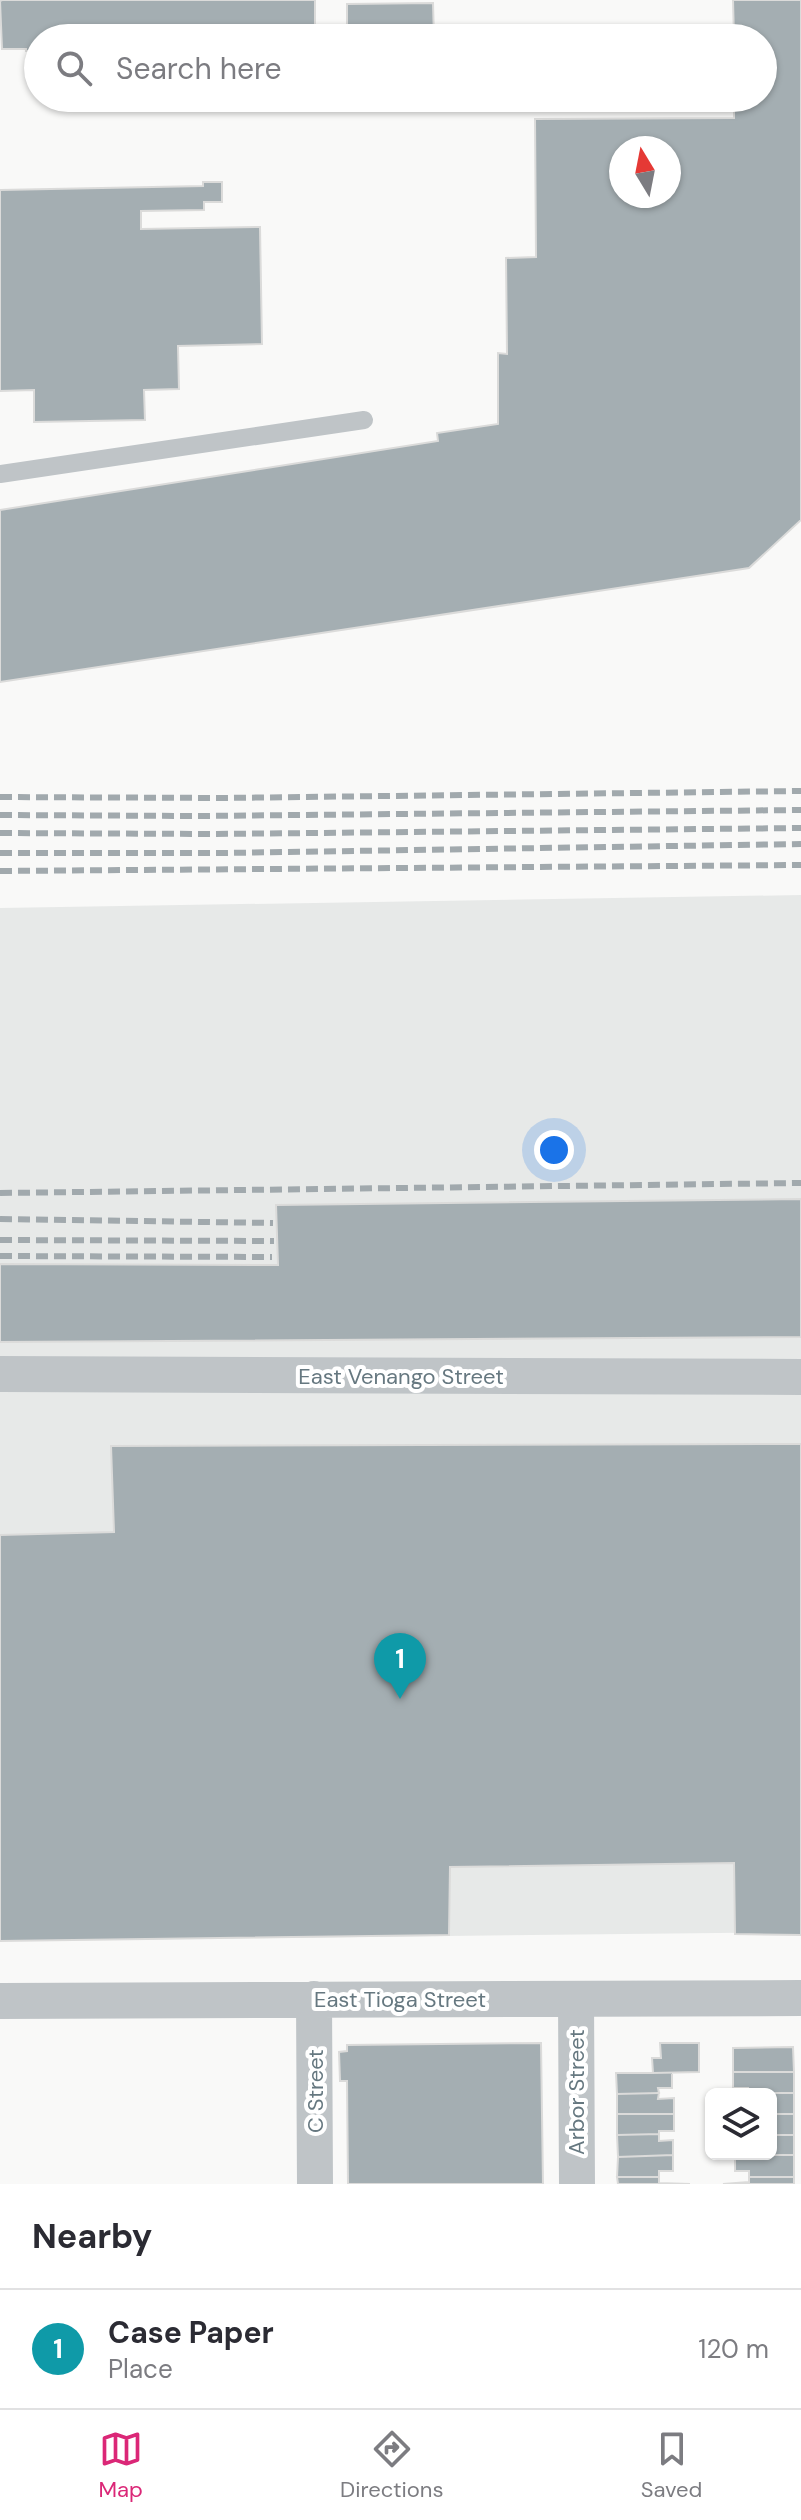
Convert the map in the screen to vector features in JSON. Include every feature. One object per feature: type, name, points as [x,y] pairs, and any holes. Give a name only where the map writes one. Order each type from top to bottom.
[{"type":"street","name":"East Venango Street","points":[[0,1374],[801,1377]]},
{"type":"street","name":"East Tioga Street","points":[[0,2001],[801,1998]]},
{"type":"street","name":"C Street","points":[[314,1999],[315,2184]]},
{"type":"street","name":"Arbor Street","points":[[576,1999],[577,2184]]},
{"type":"lane","points":[[0,474],[364,420]]},
{"type":"shaded area","points":[[801,895],[801,1932],[0,1941],[0,908]]},
{"type":"building","points":[[315,0],[315,24],[24,24],[24,49],[2,49],[0,1]]},
{"type":"building","points":[[733,0],[801,0],[801,520],[749,568],[0,682],[0,510],[438,441],[437,433],[498,424],[498,353],[507,354],[506,258],[536,257],[535,119],[734,118],[734,112],[777,112],[777,24],[734,24]]},
{"type":"building","points":[[433,3],[434,24],[347,24],[347,4]]},
{"type":"building","points":[[203,182],[222,182],[222,202],[204,202],[204,210],[141,211],[141,229],[260,227],[262,344],[178,346],[179,389],[144,390],[145,420],[34,422],[34,390],[0,391],[0,190],[203,186]]},
{"type":"building","points":[[801,1199],[801,1337],[0,1342],[0,1264],[278,1265],[276,1205]]},
{"type":"building","points":[[801,1444],[801,1935],[735,1934],[734,1863],[450,1867],[449,1935],[0,1941],[0,1535],[114,1532],[111,1446]]},
{"type":"building","points":[[541,2043],[543,2184],[348,2184],[347,2081],[340,2081],[339,2052],[347,2051],[347,2045]]},
{"type":"building","points":[[660,2043],[699,2043],[699,2072],[653,2073],[652,2058],[661,2058]]},
{"type":"building","points":[[793,2047],[794,2072],[733,2072],[733,2048]]},
{"type":"building","points":[[733,2072],[794,2072],[794,2093],[777,2093],[777,2088],[733,2088]]},
{"type":"building","points":[[616,2073],[672,2073],[672,2088],[658,2088],[659,2093],[617,2094]]},
{"type":"building","points":[[659,2093],[658,2099],[674,2098],[674,2114],[617,2114],[617,2094]]},
{"type":"building","points":[[777,2093],[794,2093],[794,2114],[777,2114]]},
{"type":"building","points":[[617,2114],[674,2114],[674,2131],[617,2135]]},
{"type":"building","points":[[777,2114],[794,2114],[794,2135],[777,2135]]},
{"type":"building","points":[[659,2134],[659,2141],[673,2140],[673,2155],[618,2157],[617,2135]]},
{"type":"building","points":[[777,2135],[794,2135],[794,2155],[777,2155]]},
{"type":"building","points":[[673,2155],[673,2171],[659,2171],[659,2177],[617,2177],[618,2157]]},
{"type":"building","points":[[777,2155],[794,2155],[794,2177],[749,2177],[749,2171],[735,2171],[735,2160],[777,2160]]},
{"type":"building","points":[[617,2177],[659,2177],[659,2183],[690,2184],[618,2184]]},
{"type":"building","points":[[749,2177],[794,2177],[794,2184],[723,2184],[749,2182]]},
{"type":"railway","points":[[0,797],[221,798],[801,791]]},
{"type":"railway","points":[[0,815],[801,810]]},
{"type":"railway","points":[[0,833],[801,828]]},
{"type":"railway","points":[[0,853],[222,853],[801,844]]},
{"type":"railway","points":[[0,871],[801,865]]},
{"type":"railway","points":[[0,1193],[801,1183]]},
{"type":"railway","points":[[0,1219],[273,1223]]},
{"type":"railway","points":[[0,1240],[274,1241]]},
{"type":"railway","points":[[0,1256],[272,1257]]},
{"type":"place","name":"Case Paper","points":[[400,1699]]}]
